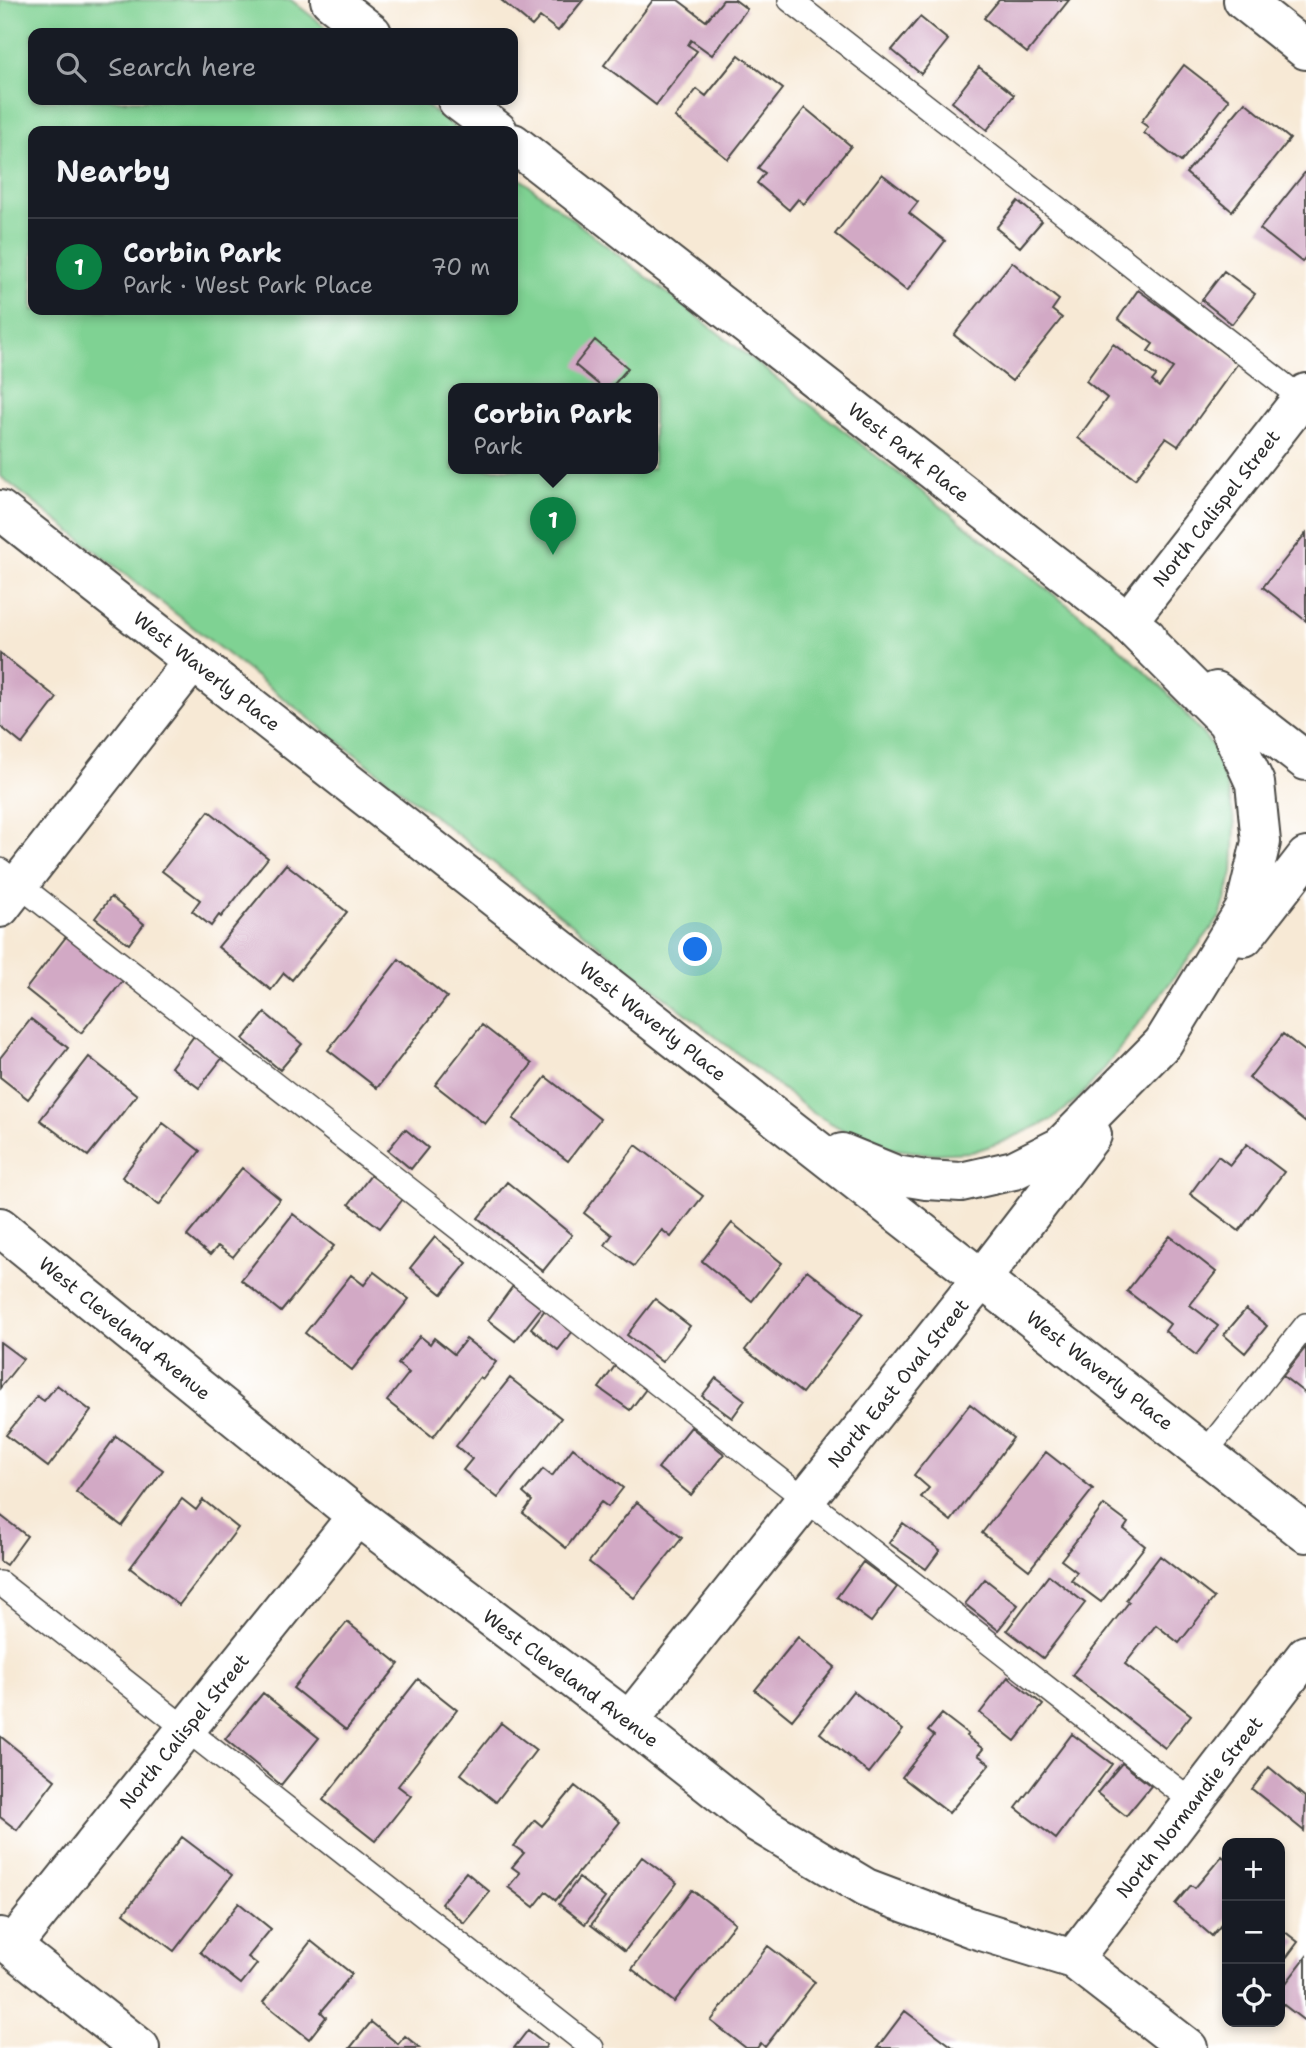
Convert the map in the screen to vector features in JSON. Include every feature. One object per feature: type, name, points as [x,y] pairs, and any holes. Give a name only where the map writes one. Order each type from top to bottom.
[{"type":"street","points":[[330,0],[366,28]]},
{"type":"street","points":[[1243,0],[1306,50]]},
{"type":"street","points":[[464,105],[491,126]]},
{"type":"street","name":"West Park Place","points":[[518,147],[1306,761]]},
{"type":"street","name":"North Calispel Street","points":[[1127,622],[1305,398]]},
{"type":"street","name":"West Waverly Place","points":[[0,510],[1306,1532]]},
{"type":"street","name":"North East Oval Street","points":[[798,1134],[896,1175],[926,1180],[961,1182],[1014,1170],[1059,1147],[1163,1043],[1245,909],[1261,842],[1255,783],[1227,722],[1127,622]]},
{"type":"street","points":[[6,887],[193,661]]},
{"type":"street","name":"North East Oval Street","points":[[629,1721],[982,1278],[1306,857]]},
{"type":"street","name":"West Cleveland Avenue","points":[[0,1227],[357,1516],[629,1721],[758,1823],[866,1888],[972,1928],[1073,1959],[1188,2048]]},
{"type":"street","name":"North Calispel Street","points":[[6,1942],[186,1728],[357,1516]]},
{"type":"street","name":"North Normandie Street","points":[[1073,1959],[1306,1655]]},
{"type":"street","points":[[6,1942],[140,2048]]},
{"type":"lane","points":[[790,0],[1305,398]]},
{"type":"lane","points":[[6,887],[806,1499],[1193,1801]]},
{"type":"lane","points":[[1205,1453],[1306,1325]]},
{"type":"lane","points":[[0,1583],[592,2048]]},
{"type":"green space","points":[[0,0],[291,0],[327,28],[28,28],[28,105],[425,105],[453,126],[28,126],[28,315],[518,315],[518,177],[1106,635],[1167,692],[1212,745],[1227,787],[1235,825],[1233,873],[1220,917],[1101,1073],[1077,1100],[1051,1120],[972,1152],[930,1154],[879,1147],[813,1113],[0,476]]},
{"type":"building","points":[[501,0],[583,0],[558,31],[540,17],[532,26]]},
{"type":"building","points":[[653,0],[678,0],[706,21],[723,0],[735,0],[747,9],[712,55],[691,40],[688,45],[697,51],[656,105],[604,65]]},
{"type":"building","points":[[999,0],[1069,0],[1027,53],[984,18]]},
{"type":"building","points":[[920,17],[948,40],[921,74],[892,50]]},
{"type":"building","points":[[739,55],[783,89],[728,159],[675,117],[697,89],[706,96]]},
{"type":"building","points":[[1184,65],[1229,100],[1181,162],[1144,133],[1148,127],[1141,122]]},
{"type":"building","points":[[979,67],[1014,95],[987,130],[952,102]]},
{"type":"building","points":[[1245,102],[1290,139],[1232,211],[1186,173]]},
{"type":"building","points":[[805,108],[851,146],[804,204],[798,199],[789,210],[757,183],[765,173],[758,168]]},
{"type":"building","points":[[1306,171],[1306,256],[1302,262],[1260,229]]},
{"type":"building","points":[[882,174],[918,202],[909,213],[945,241],[907,291],[835,234]]},
{"type":"building","points":[[1018,201],[1042,221],[1020,247],[996,228]]},
{"type":"building","points":[[1012,262],[1059,300],[1052,310],[1062,318],[1012,381],[954,335]]},
{"type":"building","points":[[1224,271],[1255,294],[1232,324],[1202,300]]},
{"type":"building","points":[[1138,290],[1238,363],[1178,446],[1166,438],[1135,479],[1078,438],[1107,398],[1086,381],[1113,344],[1156,376],[1152,381],[1159,387],[1173,368],[1148,351],[1153,344],[1118,319]]},
{"type":"building","points":[[595,340],[628,368],[615,383],[597,383],[575,365]]},
{"type":"building","points":[[1306,533],[1306,621],[1263,587]]},
{"type":"building","points":[[0,653],[57,698],[22,744],[0,726]]},
{"type":"building","points":[[209,811],[268,858],[211,926],[192,911],[200,900],[162,871]]},
{"type":"building","points":[[286,864],[347,912],[292,980],[284,973],[271,990],[218,947]]},
{"type":"building","points":[[111,897],[144,924],[129,944],[95,918]]},
{"type":"building","points":[[69,933],[125,978],[81,1033],[26,989]]},
{"type":"building","points":[[399,959],[447,997],[377,1088],[328,1050]]},
{"type":"building","points":[[265,1013],[302,1044],[280,1070],[243,1039]]},
{"type":"building","points":[[31,1019],[68,1048],[28,1099],[0,1077],[0,1058]]},
{"type":"building","points":[[482,1025],[532,1064],[485,1124],[435,1085]]},
{"type":"building","points":[[1283,1034],[1306,1052],[1306,1123],[1249,1078]]},
{"type":"building","points":[[194,1036],[223,1057],[199,1088],[171,1067]]},
{"type":"building","points":[[89,1057],[137,1095],[88,1156],[40,1120]]},
{"type":"building","points":[[546,1077],[600,1119],[568,1161],[513,1119]]},
{"type":"building","points":[[163,1123],[200,1151],[159,1205],[122,1177]]},
{"type":"building","points":[[405,1129],[428,1148],[411,1169],[388,1150]]},
{"type":"building","points":[[1247,1144],[1284,1172],[1239,1231],[1190,1194],[1218,1156],[1230,1165]]},
{"type":"building","points":[[636,1145],[703,1196],[671,1237],[662,1230],[634,1266],[605,1245],[612,1235],[584,1213]]},
{"type":"building","points":[[242,1168],[280,1199],[233,1257],[218,1246],[210,1255],[187,1236]]},
{"type":"building","points":[[371,1175],[403,1199],[380,1228],[349,1204]]},
{"type":"building","points":[[507,1182],[572,1235],[543,1271],[478,1218]]},
{"type":"building","points":[[293,1214],[334,1246],[281,1312],[241,1280]]},
{"type":"building","points":[[732,1223],[782,1263],[752,1301],[702,1261]]},
{"type":"building","points":[[1170,1236],[1216,1272],[1190,1305],[1218,1326],[1196,1355],[1165,1331],[1170,1324],[1127,1291]]},
{"type":"building","points":[[435,1237],[467,1263],[442,1294],[410,1268]]},
{"type":"building","points":[[807,1270],[863,1314],[802,1393],[745,1350]]},
{"type":"building","points":[[374,1272],[409,1299],[352,1370],[305,1333],[351,1275],[364,1285]]},
{"type":"building","points":[[513,1286],[541,1308],[515,1341],[488,1320]]},
{"type":"building","points":[[655,1299],[690,1326],[662,1362],[627,1335]]},
{"type":"building","points":[[1246,1309],[1267,1326],[1245,1353],[1224,1335]]},
{"type":"building","points":[[545,1310],[573,1331],[558,1350],[531,1328]]},
{"type":"building","points":[[420,1336],[430,1344],[434,1338],[454,1354],[466,1339],[496,1362],[483,1379],[480,1377],[433,1437],[387,1401],[409,1373],[398,1364]]},
{"type":"building","points":[[0,1342],[23,1359],[0,1388]]},
{"type":"building","points":[[1306,1347],[1306,1394],[1283,1376]]},
{"type":"building","points":[[615,1366],[646,1389],[630,1410],[599,1388]]},
{"type":"building","points":[[510,1378],[561,1418],[498,1498],[463,1470],[472,1459],[456,1446]]},
{"type":"building","points":[[716,1378],[745,1400],[732,1418],[702,1396]]},
{"type":"building","points":[[57,1385],[91,1411],[48,1467],[6,1435],[37,1396],[44,1401]]},
{"type":"building","points":[[970,1404],[1013,1438],[951,1521],[921,1497],[929,1488],[914,1475]]},
{"type":"building","points":[[691,1427],[724,1454],[691,1495],[658,1468]]},
{"type":"building","points":[[116,1436],[163,1470],[122,1526],[76,1492]]},
{"type":"building","points":[[573,1448],[623,1488],[608,1507],[601,1502],[566,1548],[523,1513],[532,1501],[523,1493],[543,1469],[552,1476]]},
{"type":"building","points":[[1046,1452],[1093,1489],[1029,1570],[982,1533]]},
{"type":"building","points":[[182,1499],[196,1510],[203,1500],[238,1528],[179,1605],[130,1568]]},
{"type":"building","points":[[637,1502],[682,1538],[634,1598],[589,1562]]},
{"type":"building","points":[[1104,1505],[1128,1523],[1124,1529],[1145,1546],[1101,1602],[1071,1580],[1077,1572],[1061,1560]]},
{"type":"building","points":[[0,1515],[27,1536],[6,1565],[0,1561]]},
{"type":"building","points":[[903,1523],[940,1550],[926,1569],[889,1543]]},
{"type":"building","points":[[1160,1556],[1214,1598],[1179,1643],[1156,1625],[1125,1664],[1191,1715],[1165,1748],[1072,1675],[1129,1602],[1126,1600]]},
{"type":"building","points":[[863,1562],[897,1587],[871,1622],[837,1597]]},
{"type":"building","points":[[1049,1575],[1085,1603],[1043,1658],[1007,1630]]},
{"type":"building","points":[[985,1579],[1018,1605],[998,1630],[965,1604]]},
{"type":"building","points":[[347,1622],[399,1664],[346,1730],[293,1688]]},
{"type":"building","points":[[798,1637],[835,1667],[792,1720],[755,1690]]},
{"type":"building","points":[[1008,1677],[1043,1705],[1015,1741],[980,1713]]},
{"type":"building","points":[[418,1679],[457,1710],[398,1786],[411,1796],[375,1841],[323,1800]]},
{"type":"building","points":[[853,1691],[903,1730],[869,1773],[820,1733]]},
{"type":"building","points":[[263,1693],[319,1738],[281,1785],[225,1739]]},
{"type":"building","points":[[942,1714],[983,1749],[978,1755],[990,1764],[949,1813],[902,1777],[934,1736],[928,1731]]},
{"type":"building","points":[[501,1723],[536,1750],[496,1802],[461,1774]]},
{"type":"building","points":[[1072,1734],[1112,1764],[1056,1839],[1016,1808]]},
{"type":"building","points":[[0,1736],[55,1780],[17,1830],[0,1817]]},
{"type":"building","points":[[1122,1763],[1151,1786],[1126,1816],[1097,1793]]},
{"type":"building","points":[[1269,1767],[1306,1798],[1304,1831],[1252,1789]]},
{"type":"building","points":[[575,1786],[620,1822],[556,1900],[546,1892],[534,1907],[508,1887],[520,1873],[512,1867],[524,1853],[514,1846],[535,1820],[542,1826]]},
{"type":"building","points":[[182,1837],[232,1875],[174,1951],[124,1913]]},
{"type":"building","points":[[1222,1856],[1222,1924],[1212,1936],[1175,1904],[1191,1885],[1195,1888]]},
{"type":"building","points":[[642,1857],[677,1883],[625,1951],[591,1925]]},
{"type":"building","points":[[466,1872],[490,1892],[464,1923],[441,1903]]},
{"type":"building","points":[[579,1878],[605,1898],[585,1924],[559,1904]]},
{"type":"building","points":[[692,1890],[735,1923],[674,2002],[632,1969]]},
{"type":"building","points":[[239,1903],[271,1929],[248,1957],[257,1964],[241,1984],[200,1952]]},
{"type":"building","points":[[1285,1932],[1298,1942],[1285,1959]]},
{"type":"building","points":[[311,1941],[352,1974],[321,2012],[326,2017],[309,2039],[263,2002]]},
{"type":"building","points":[[768,1946],[815,1982],[765,2047],[761,2043],[757,2048],[746,2048],[711,2021]]},
{"type":"building","points":[[1306,1957],[1306,2022],[1285,2006],[1285,1984]]},
{"type":"building","points":[[905,2011],[954,2048],[877,2048]]},
{"type":"building","points":[[371,2022],[398,2044],[405,2036],[420,2048],[350,2048]]},
{"type":"building","points":[[528,2030],[547,2045],[545,2048],[514,2048]]},
{"type":"place","name":"Corbin Park","points":[[553,555]]}]
